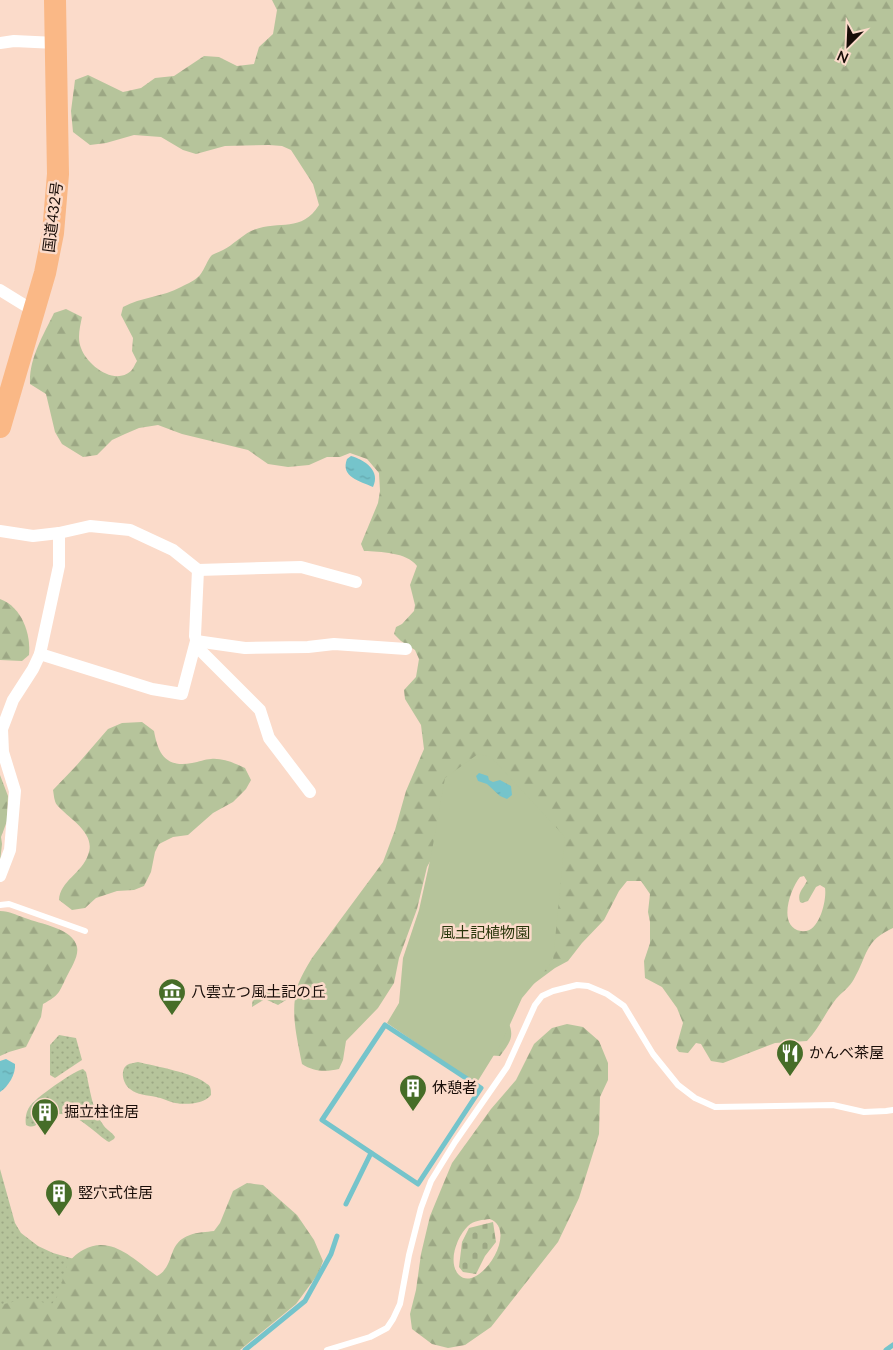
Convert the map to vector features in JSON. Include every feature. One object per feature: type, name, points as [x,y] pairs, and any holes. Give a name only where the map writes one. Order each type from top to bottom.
[{"type":"highway","name":"国道432号","points":[[0,427],[45,273],[54,233],[58,174],[55,0]]},
{"type":"street","points":[[0,43],[14,41],[56,43]]},
{"type":"street","points":[[0,290],[34,310]]},
{"type":"street","points":[[0,532],[33,536],[59,534],[90,526],[130,530],[172,550],[198,570],[302,567],[356,582]]},
{"type":"street","points":[[0,876],[10,850],[15,791],[3,752],[2,729],[13,700],[33,670],[40,654],[59,566],[59,534]]},
{"type":"street","points":[[198,570],[195,636],[199,649],[260,710],[269,738],[310,792]]},
{"type":"street","points":[[40,654],[152,689],[182,694],[196,641]]},
{"type":"street","points":[[196,641],[245,648],[308,647],[334,644],[406,649]]},
{"type":"lane","points":[[0,905],[9,904],[85,932]]},
{"type":"lane","points":[[328,1350],[370,1337],[386,1328],[393,1319],[400,1304],[408,1255],[421,1208],[432,1181],[455,1142],[507,1067],[535,1005],[542,996],[553,990],[576,985],[588,986],[607,994],[624,1006],[654,1054],[678,1085],[695,1098],[715,1107],[833,1105],[864,1112],[886,1112],[893,1110]]},
{"type":"green space","points":[[272,0],[893,0],[893,928],[877,938],[868,949],[852,982],[836,999],[807,1041],[775,1043],[723,1063],[711,1061],[701,1044],[696,1043],[688,1053],[679,1052],[676,1048],[683,1023],[677,1008],[662,987],[645,978],[644,961],[650,943],[648,912],[650,894],[641,881],[627,881],[619,891],[604,920],[568,961],[555,968],[520,994],[508,1021],[511,1031],[510,1039],[500,1056],[484,1055],[445,834],[427,867],[417,909],[399,958],[394,983],[378,1008],[346,1041],[343,1060],[339,1069],[320,1071],[302,1064],[294,1015],[299,982],[312,958],[383,862],[395,830],[406,791],[424,749],[421,725],[405,699],[404,690],[416,677],[419,659],[415,650],[394,634],[396,627],[402,624],[414,611],[415,605],[410,585],[417,566],[413,561],[400,555],[364,551],[361,544],[378,503],[380,491],[379,473],[367,459],[350,453],[340,457],[327,457],[309,465],[288,467],[268,464],[248,450],[182,434],[158,425],[139,428],[112,440],[97,455],[83,457],[62,444],[55,432],[46,394],[30,384],[34,356],[54,313],[66,309],[82,317],[79,340],[81,348],[89,361],[102,372],[109,375],[124,375],[131,371],[137,361],[132,351],[133,338],[121,315],[123,307],[167,293],[189,283],[200,275],[212,255],[227,248],[247,233],[261,228],[297,223],[305,220],[319,205],[313,184],[291,150],[282,146],[225,146],[196,154],[183,150],[161,137],[134,135],[106,143],[90,145],[73,132],[71,111],[75,80],[88,75],[123,92],[141,88],[155,78],[174,76],[204,56],[219,57],[237,66],[254,64],[259,47],[273,34],[277,10]],"holes":[[[804,876],[807,881],[800,894],[800,902],[808,901],[816,887],[820,885],[825,888],[825,900],[821,916],[813,928],[801,931],[789,923],[788,907],[793,890],[800,877]]]},
{"type":"green space","points":[[0,599],[14,608],[27,630],[29,655],[22,661],[0,660]]},
{"type":"green space","points":[[142,722],[154,731],[161,753],[170,761],[183,764],[209,759],[224,760],[245,768],[251,780],[246,789],[233,802],[213,813],[188,835],[173,837],[159,844],[155,852],[151,872],[144,886],[134,890],[117,891],[96,898],[85,908],[72,910],[59,900],[60,893],[85,861],[90,847],[89,840],[80,827],[57,805],[53,790],[108,729],[122,723]]},
{"type":"green space","name":"風土記植物園","points":[[478,754],[491,757],[565,837],[553,961],[522,998],[502,1042],[476,1084],[387,1023],[399,1003],[403,958],[419,910],[445,778]]},
{"type":"green space","points":[[0,775],[8,796],[7,821],[1,837],[0,862]]},
{"type":"green space","points":[[0,911],[10,912],[63,931],[74,941],[77,947],[77,954],[60,990],[53,998],[43,1004],[41,1017],[26,1047],[0,1056]]},
{"type":"green space","points":[[275,986],[284,992],[286,1000],[278,1005],[265,999],[252,1007],[252,1002],[258,991],[266,987]]},
{"type":"green space","points":[[567,1024],[583,1027],[599,1041],[608,1063],[608,1080],[600,1097],[599,1134],[579,1198],[558,1242],[491,1327],[465,1345],[448,1348],[432,1344],[412,1329],[410,1314],[430,1216],[452,1163],[491,1109],[516,1080],[534,1044],[552,1028]],"holes":[[[490,1219],[498,1226],[500,1235],[493,1259],[476,1276],[467,1279],[459,1275],[455,1270],[454,1257],[457,1243],[464,1230],[476,1221]]]},
{"type":"green space","points":[[59,1035],[76,1038],[82,1060],[55,1078],[50,1075],[50,1045]]},
{"type":"green space","points":[[138,1062],[193,1076],[209,1086],[211,1095],[199,1102],[184,1104],[136,1092],[126,1084],[123,1078],[123,1071],[127,1065]]},
{"type":"green space","points":[[83,1069],[86,1072],[97,1114],[104,1126],[115,1137],[114,1139],[109,1142],[107,1141],[78,1119],[65,1114],[50,1116],[32,1127],[26,1125],[27,1113],[34,1102],[63,1080]]},
{"type":"green space","points":[[0,1169],[15,1223],[21,1233],[38,1246],[74,1259],[63,1299],[52,1310],[0,1312]]},
{"type":"green space","points":[[247,1183],[263,1185],[297,1215],[314,1240],[323,1261],[318,1274],[296,1304],[240,1350],[0,1350],[0,1305],[29,1298],[51,1305],[58,1295],[70,1261],[83,1250],[94,1246],[104,1245],[123,1251],[157,1276],[163,1272],[177,1243],[182,1239],[196,1233],[214,1231],[220,1223],[233,1191]]},
{"type":"green space","points":[[493,1222],[496,1242],[485,1256],[476,1274],[463,1272],[459,1267],[462,1242],[469,1228]]},
{"type":"water","points":[[351,456],[366,463],[373,471],[375,481],[373,487],[352,478],[346,470],[347,459]]},
{"type":"water","points":[[479,773],[488,776],[489,780],[493,782],[500,780],[511,786],[512,795],[507,799],[500,796],[487,784],[478,781],[476,776]]},
{"type":"water","points":[[6,1059],[15,1064],[15,1068],[11,1080],[0,1092],[0,1061]]},
{"type":"waterway","points":[[385,1025],[481,1088],[418,1184],[322,1120],[385,1025]]},
{"type":"waterway","points":[[346,1204],[371,1153]]},
{"type":"waterway","points":[[245,1350],[305,1301],[331,1254],[337,1236]]},
{"type":"waterway","points":[[886,1350],[893,1345]]},
{"type":"place","name":"八雲立つ風土記の丘","points":[[172,1016]]},
{"type":"place","name":"かんべ茶屋","points":[[790,1077]]},
{"type":"place","name":"休憩者","points":[[413,1112]]},
{"type":"place","name":"掘立柱住居","points":[[45,1136]]},
{"type":"place","name":"竪穴式住居","points":[[59,1217]]}]
